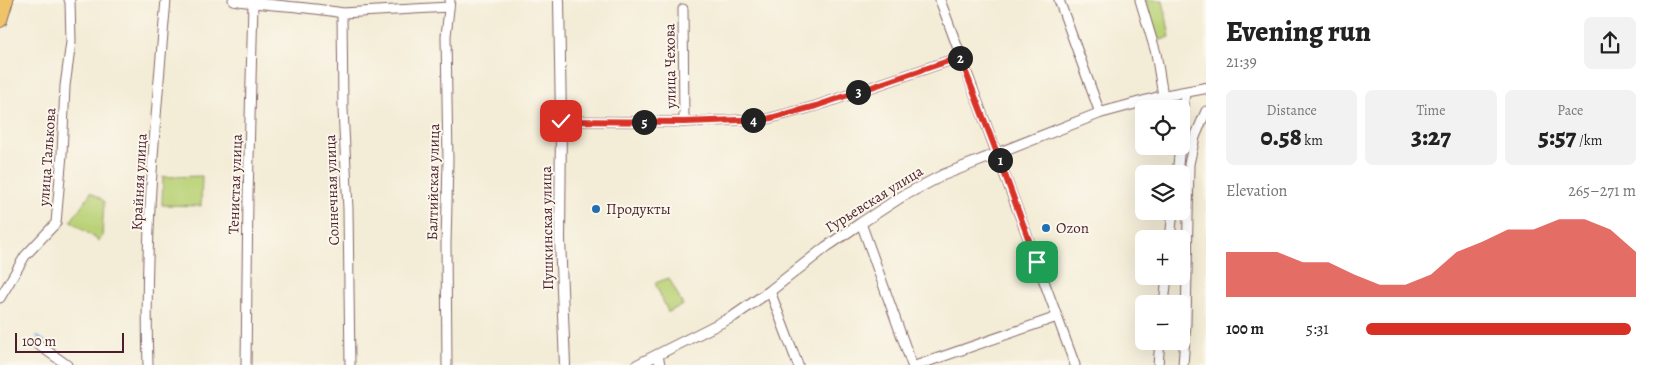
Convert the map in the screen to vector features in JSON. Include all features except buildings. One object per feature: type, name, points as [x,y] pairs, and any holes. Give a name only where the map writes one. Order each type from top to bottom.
[{"type":"main road","points":[[0,20],[6,0]]},
{"type":"street","name":"улица Талькова","points":[[0,298],[25,256],[56,223],[65,86],[71,42],[69,0]]},
{"type":"street","name":"Крайняя улица","points":[[148,365],[153,154],[166,0]]},
{"type":"street","points":[[233,0],[342,13],[449,3]]},
{"type":"street","points":[[325,10],[326,0]]},
{"type":"street","name":"Пушкинская улица","points":[[559,0],[560,239],[565,365]]},
{"type":"street","points":[[940,0],[1075,365]]},
{"type":"street","points":[[1059,0],[1100,113]]},
{"type":"street","points":[[1140,0],[1156,53],[1163,96]]},
{"type":"street","name":"Балтийская улица","points":[[447,365],[446,244],[448,161],[446,36],[449,3]]},
{"type":"street","name":"Тенистая улица","points":[[246,365],[248,196],[254,4]]},
{"type":"street","name":"улица Чехова","points":[[683,9],[684,122]]},
{"type":"street","name":"Солнечная улица","points":[[342,13],[350,365]]},
{"type":"street","points":[[561,121],[684,122],[767,119],[816,106],[960,57]]},
{"type":"street","name":"Гурьевская улица","points":[[637,365],[659,360],[734,316],[861,223],[902,197],[943,175],[1100,113],[1163,96],[1206,88]]},
{"type":"street","points":[[1184,100],[1185,92]]},
{"type":"street","points":[[1183,365],[1186,324],[1189,164],[1195,137],[1206,111]]},
{"type":"street","points":[[861,223],[912,365]]},
{"type":"street","points":[[770,291],[798,365]]},
{"type":"street","points":[[918,365],[1057,317]]},
{"type":"street","points":[[36,343],[67,365]]},
{"type":"street","points":[[1158,365],[1159,350]]},
{"type":"green space","points":[[1145,0],[1163,0],[1170,37],[1158,41]]},
{"type":"green space","points":[[202,176],[201,206],[162,205],[163,177]]},
{"type":"green space","points":[[91,192],[104,201],[102,237],[99,241],[71,221]]},
{"type":"green space","points":[[669,278],[683,305],[668,312],[655,283]]},
{"type":"waterway","points":[[37,336],[76,365]]},
{"type":"place","name":"Продукты","points":[[596,209]]},
{"type":"place","name":"Ozon","points":[[1046,228]]},
{"type":"route","points":[[561,121],[684,122],[767,119],[816,106],[960,57],[1037,262]]}]
